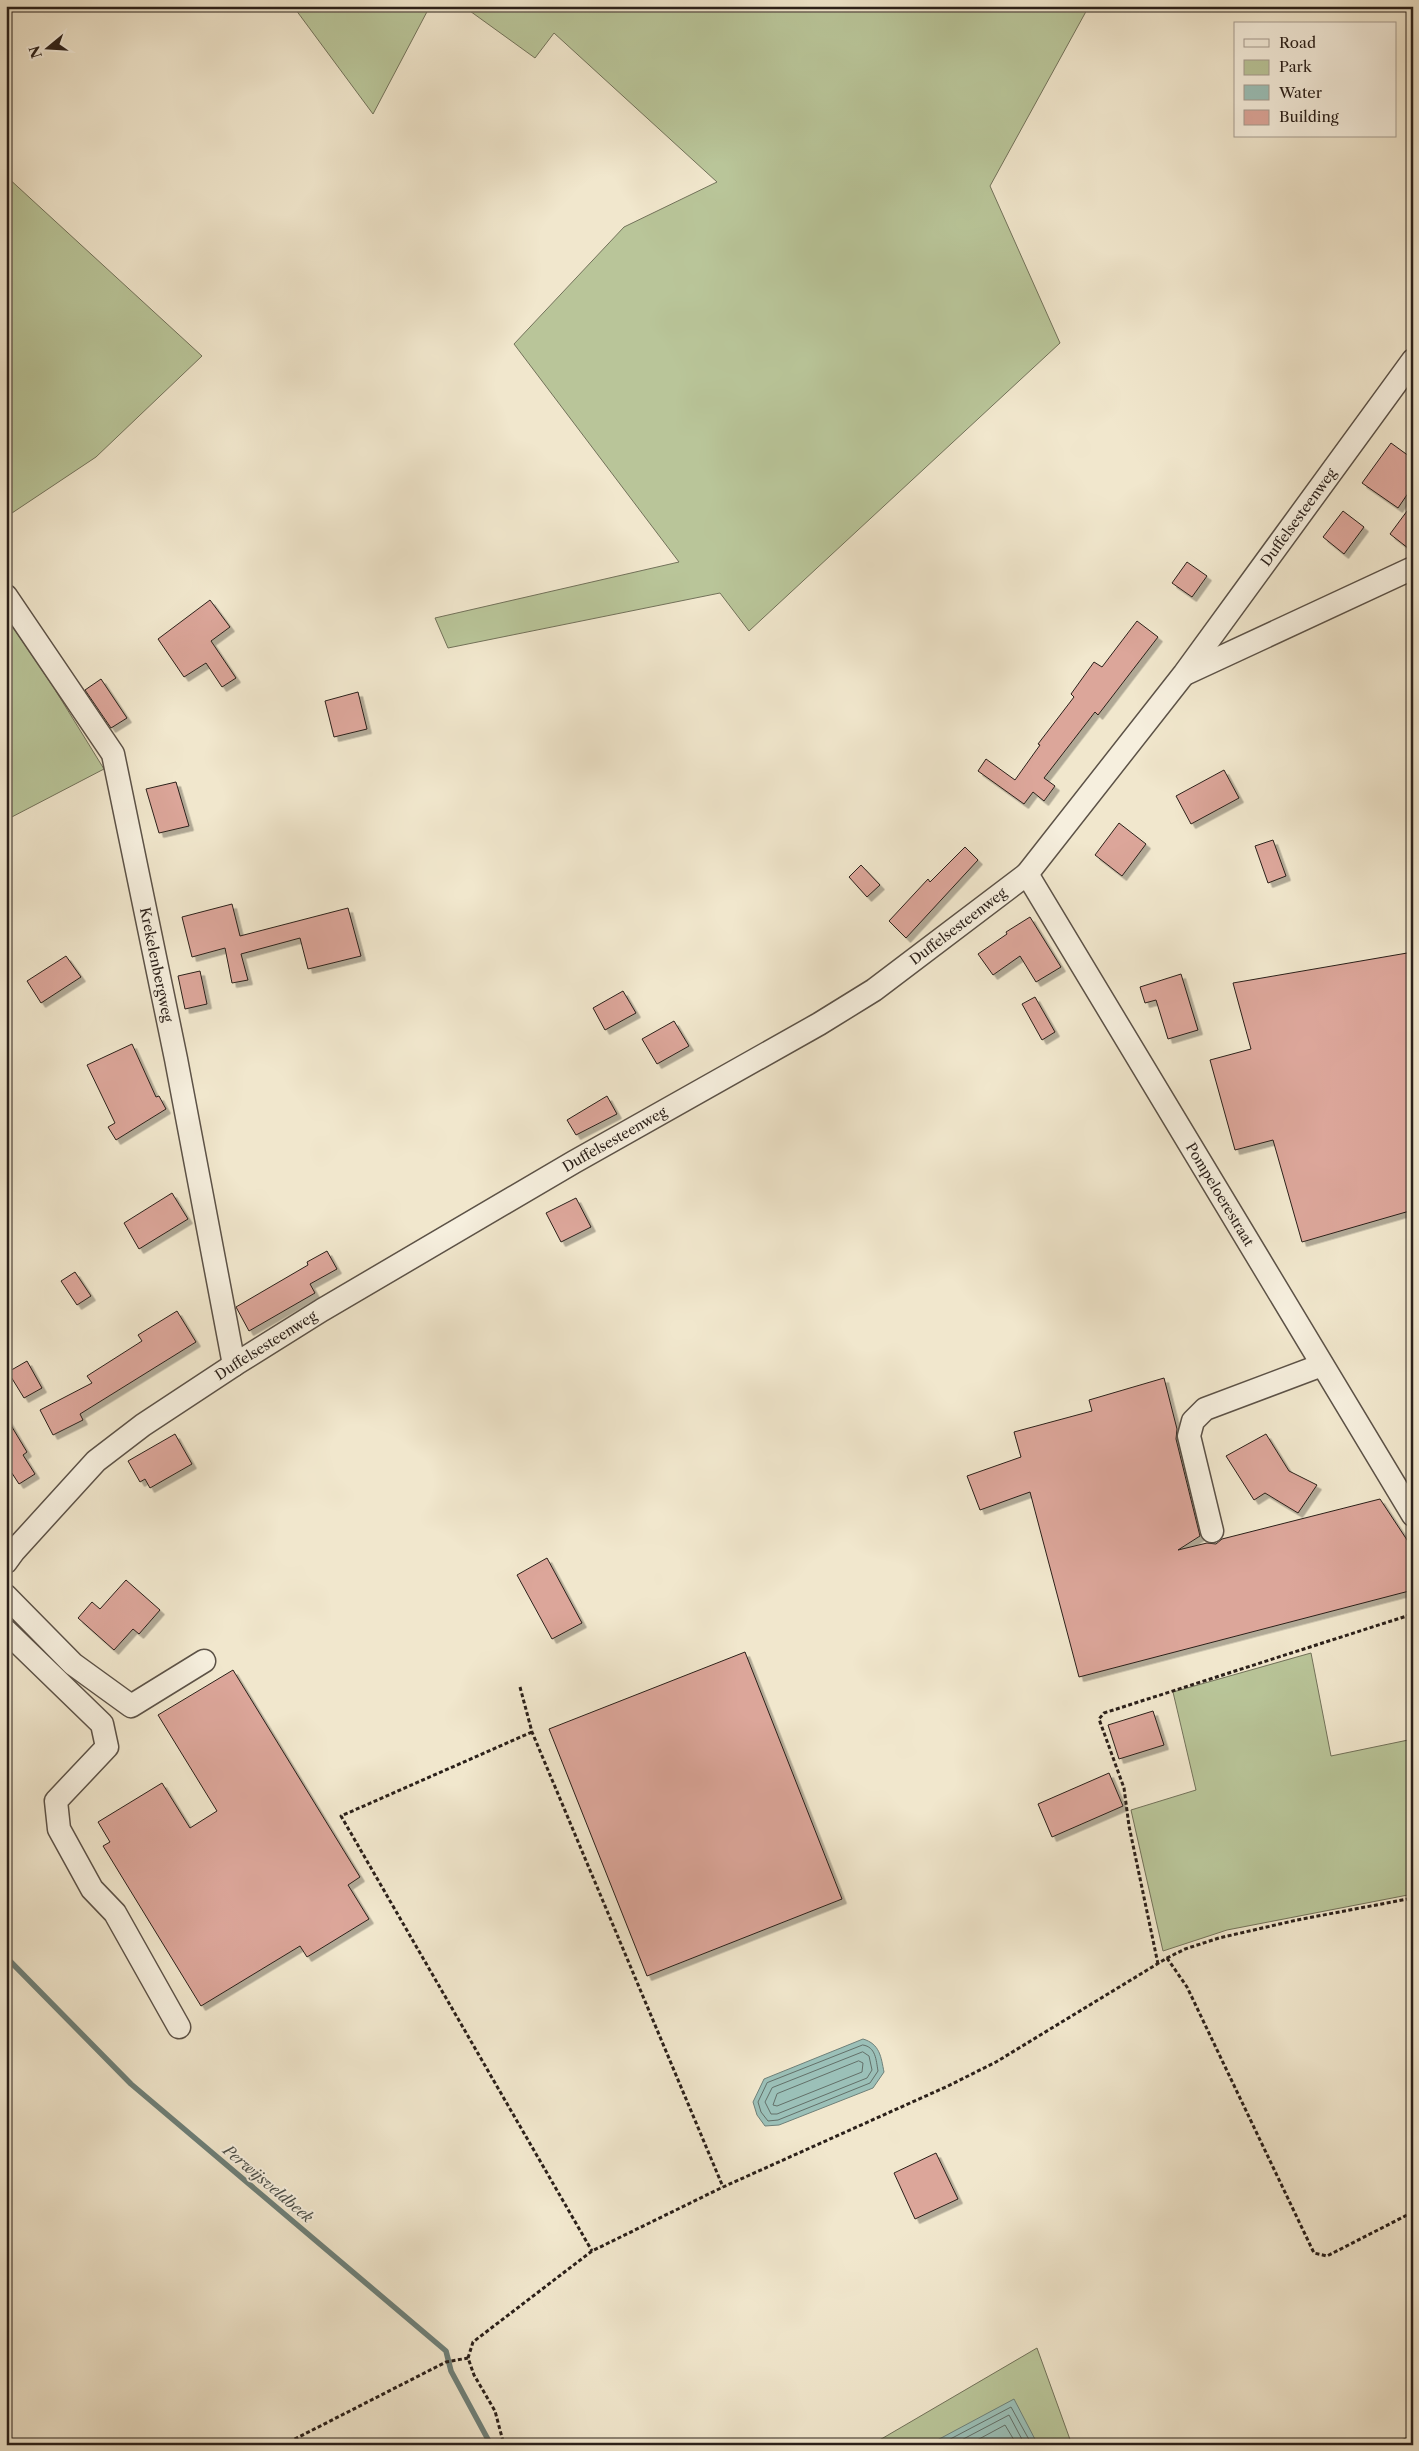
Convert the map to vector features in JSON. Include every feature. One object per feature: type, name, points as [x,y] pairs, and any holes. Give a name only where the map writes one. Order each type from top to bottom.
[{"type":"street","name":"Duffelsesteenweg","points":[[9,1550],[96,1461],[143,1425],[322,1310],[566,1167],[819,1024],[874,990],[1027,874],[1184,674],[1413,360]]},
{"type":"street","name":"Duffelsesteenweg","points":[[1184,674],[1413,568]]},
{"type":"street","name":"Krekelenbergweg","points":[[6,596],[113,754],[176,1059],[234,1365]]},
{"type":"street","name":"Pompeloerestraat","points":[[1027,874],[1413,1515]]},
{"type":"street","points":[[1212,1531],[1189,1436],[1193,1421],[1205,1409],[1322,1365]]},
{"type":"street","points":[[6,1596],[73,1664],[131,1706],[204,1661]]},
{"type":"street","points":[[6,1631],[102,1724],[107,1747],[56,1801],[58,1829],[92,1890],[115,1912],[179,2027]]},
{"type":"path","points":[[1158,1964],[1131,1835],[1124,1788],[1099,1719],[1104,1713],[1413,1614]]},
{"type":"path","points":[[520,1687],[532,1732],[723,2187]]},
{"type":"path","points":[[532,1732],[341,1816],[592,2251]]},
{"type":"path","points":[[504,2445],[495,2411],[474,2375],[468,2358],[473,2342],[592,2251],[723,2187],[948,2086],[996,2062],[1167,1958],[1219,1938],[1297,1920],[1413,1898]]},
{"type":"path","points":[[1167,1958],[1187,1987],[1314,2253],[1327,2256],[1413,2212]]},
{"type":"path","points":[[283,2445],[446,2362],[468,2358]]},
{"type":"green space","points":[[293,6],[430,6],[373,114]]},
{"type":"green space","points":[[463,6],[1089,6],[990,186],[1060,343],[749,631],[720,593],[448,648],[435,618],[679,562],[514,344],[624,227],[717,182],[554,33],[535,58]]},
{"type":"green space","points":[[6,176],[202,356],[96,457],[6,517]]},
{"type":"green space","points":[[6,617],[54,688],[104,769],[6,820]]},
{"type":"green space","points":[[1311,1653],[1331,1756],[1413,1739],[1413,1894],[1227,1930],[1163,1951],[1131,1810],[1196,1790],[1173,1692]]},
{"type":"green space","points":[[1037,2348],[1072,2445],[871,2445]]},
{"type":"green space","points":[[1413,2435],[1413,2445],[1389,2445]]},
{"type":"water","points":[[863,2039],[873,2044],[881,2056],[884,2072],[873,2088],[779,2125],[765,2126],[757,2115],[753,2102],[764,2079]]},
{"type":"water","points":[[1014,2399],[1038,2445],[928,2445]]},
{"type":"building","points":[[1391,443],[1413,459],[1413,486],[1398,508],[1362,483]]},
{"type":"building","points":[[1413,503],[1413,552],[1390,534]]},
{"type":"building","points":[[1343,511],[1364,527],[1344,554],[1323,537]]},
{"type":"building","points":[[1187,562],[1207,576],[1192,597],[1172,583]]},
{"type":"building","points":[[210,600],[230,627],[211,641],[236,678],[222,687],[206,663],[184,677],[158,639]]},
{"type":"building","points":[[1137,621],[1158,637],[1098,715],[1095,712],[1044,778],[1055,786],[1044,801],[1033,792],[1024,804],[978,771],[986,759],[1015,780],[1040,745],[1038,744],[1074,697],[1071,694],[1094,662],[1102,667]]},
{"type":"building","points":[[101,679],[127,718],[111,728],[85,690]]},
{"type":"building","points":[[358,692],[367,729],[334,737],[325,701]]},
{"type":"building","points":[[1224,770],[1239,798],[1191,824],[1176,796]]},
{"type":"building","points":[[176,782],[189,826],[159,833],[146,789]]},
{"type":"building","points":[[1119,823],[1146,844],[1122,876],[1095,855]]},
{"type":"building","points":[[1273,840],[1286,876],[1268,883],[1255,846]]},
{"type":"building","points":[[965,847],[978,860],[906,938],[889,921],[928,879],[930,882]]},
{"type":"building","points":[[861,865],[880,885],[867,897],[849,877]]},
{"type":"building","points":[[232,904],[240,936],[348,908],[361,956],[308,969],[300,938],[241,954],[248,980],[232,983],[225,948],[192,957],[182,917]]},
{"type":"building","points":[[1030,917],[1061,967],[1036,982],[1020,956],[993,975],[978,954],[1007,934],[1006,932]]},
{"type":"building","points":[[1413,952],[1413,1210],[1302,1242],[1273,1140],[1235,1150],[1210,1060],[1251,1049],[1233,983]]},
{"type":"building","points":[[66,956],[81,977],[41,1003],[27,981]]},
{"type":"building","points":[[200,971],[207,1004],[185,1009],[178,976]]},
{"type":"building","points":[[1181,974],[1198,1030],[1168,1039],[1156,1000],[1145,1003],[1140,987]]},
{"type":"building","points":[[623,991],[636,1013],[605,1030],[593,1008]]},
{"type":"building","points":[[1035,997],[1055,1032],[1042,1040],[1022,1004]]},
{"type":"building","points":[[674,1021],[689,1046],[657,1064],[642,1039]]},
{"type":"building","points":[[132,1044],[156,1097],[159,1096],[166,1109],[116,1140],[108,1127],[115,1123],[87,1065]]},
{"type":"building","points":[[607,1096],[617,1114],[576,1135],[567,1120]]},
{"type":"building","points":[[172,1193],[188,1219],[139,1249],[124,1223]]},
{"type":"building","points":[[576,1198],[591,1227],[561,1242],[546,1213]]},
{"type":"building","points":[[327,1251],[337,1269],[310,1284],[315,1293],[249,1331],[236,1307],[308,1265],[307,1262]]},
{"type":"building","points":[[75,1272],[91,1296],[77,1305],[61,1281]]},
{"type":"building","points":[[177,1311],[196,1342],[80,1414],[83,1420],[53,1435],[40,1410],[92,1383],[87,1376],[142,1341],[138,1335]]},
{"type":"building","points":[[27,1361],[42,1388],[24,1398],[8,1372]]},
{"type":"building","points":[[1164,1378],[1177,1429],[1176,1439],[1200,1536],[1178,1550],[1207,1543],[1216,1544],[1222,1539],[1380,1499],[1413,1549],[1413,1590],[1079,1677],[1030,1492],[980,1510],[967,1476],[1021,1457],[1014,1432],[1092,1411],[1089,1400]]},
{"type":"building","points":[[6,1417],[27,1452],[23,1455],[35,1474],[19,1484],[6,1464]]},
{"type":"building","points":[[175,1434],[192,1464],[150,1488],[145,1479],[140,1482],[128,1461]]},
{"type":"building","points":[[1266,1434],[1289,1471],[1317,1485],[1298,1513],[1265,1493],[1254,1500],[1226,1456]]},
{"type":"building","points":[[547,1558],[582,1623],[552,1639],[517,1575]]},
{"type":"building","points":[[126,1580],[160,1610],[139,1634],[133,1629],[114,1650],[78,1618],[92,1602],[100,1609]]},
{"type":"building","points":[[745,1652],[842,1899],[647,1976],[549,1729]]},
{"type":"building","points":[[233,1670],[360,1877],[348,1885],[369,1919],[307,1957],[300,1946],[201,2006],[103,1846],[110,1842],[98,1822],[162,1783],[190,1828],[217,1811],[158,1715]]},
{"type":"building","points":[[1153,1711],[1164,1745],[1119,1759],[1108,1725]]},
{"type":"building","points":[[1109,1773],[1123,1806],[1052,1837],[1038,1804]]},
{"type":"building","points":[[936,2153],[958,2199],[915,2219],[894,2173]]},
{"type":"waterway","name":"Perwijsveldbeek","points":[[6,1957],[131,2084],[446,2351],[451,2371],[491,2445]]}]
